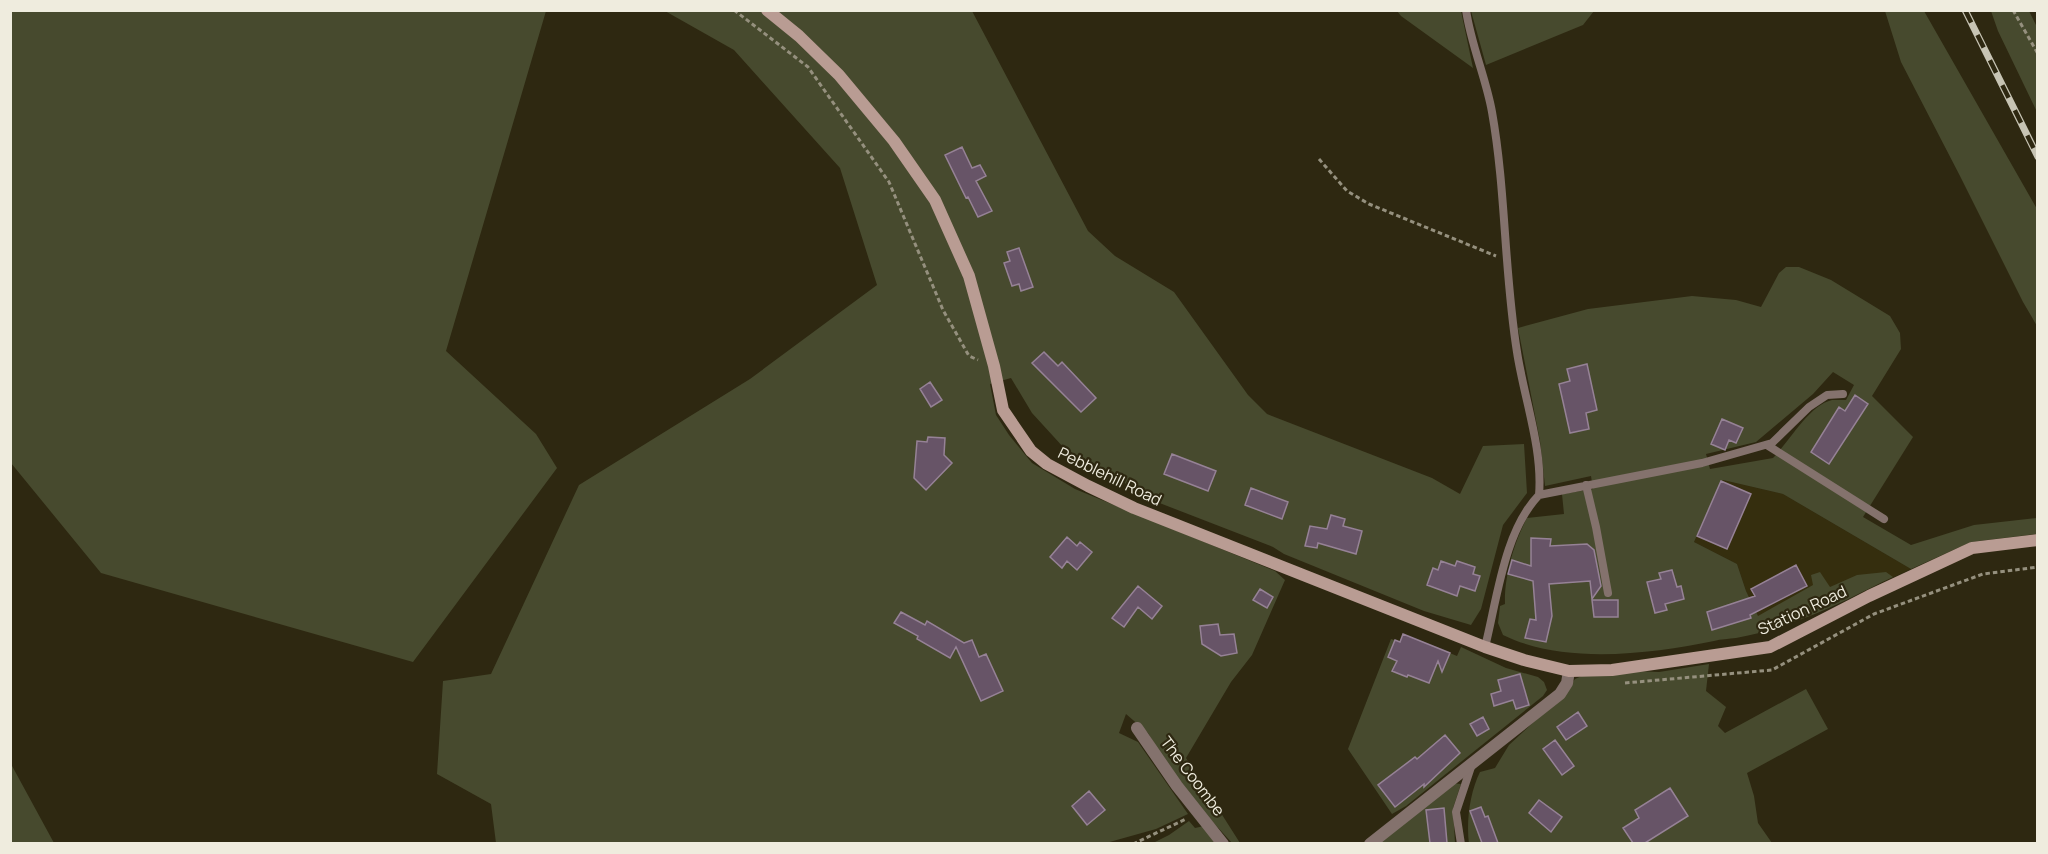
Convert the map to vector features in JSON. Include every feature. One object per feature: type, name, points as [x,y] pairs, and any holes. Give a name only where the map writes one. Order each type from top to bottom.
[{"type":"main road","name":"Pebblehill Road","points":[[766,10],[799,36],[839,75],[894,141],[935,200],[969,276],[994,366],[1003,410],[1031,451],[1047,464],[1134,508],[1485,647],[1524,660],[1569,670]]},
{"type":"main road","name":"Station Road","points":[[1569,670],[1612,670],[1770,647],[1869,596],[1972,548],[2037,540]]},
{"type":"street","points":[[1370,843],[1560,694],[1567,683],[1569,670]]},
{"type":"street","name":"The Coombe","points":[[1137,728],[1177,786],[1223,843]]},
{"type":"lane","points":[[1466,10],[1473,46],[1491,111],[1500,179],[1516,352],[1541,477],[1539,495]]},
{"type":"lane","points":[[1485,647],[1495,596],[1516,530],[1529,506],[1539,495],[1702,463],[1767,445],[1772,443],[1809,407],[1827,395],[1843,394]]},
{"type":"lane","points":[[1767,445],[1884,519]]},
{"type":"lane","points":[[1586,485],[1608,593]]},
{"type":"lane","points":[[1461,843],[1456,812],[1473,760]]},
{"type":"path","points":[[734,10],[808,68],[889,182],[943,310],[969,356],[994,366]]},
{"type":"path","points":[[2013,10],[2037,54]]},
{"type":"path","points":[[1319,159],[1347,191],[1369,204],[1506,260]]},
{"type":"path","points":[[1133,843],[1199,814]]},
{"type":"shaded area","points":[[1723,480],[1783,494],[1911,569],[1803,619],[1764,631],[1737,564],[1694,542]]},
{"type":"green space","points":[[10,11],[546,11],[446,351],[536,434],[557,468],[413,662],[101,573],[11,463]]},
{"type":"green space","points":[[665,11],[972,11],[1088,231],[1115,256],[1174,292],[1248,395],[1267,414],[1432,478],[1460,494],[1483,446],[1524,444],[1527,493],[1503,525],[1481,609],[1471,625],[1424,611],[1284,554],[1273,547],[1157,502],[1064,448],[1032,413],[1011,378],[990,384],[996,415],[1032,463],[1075,489],[1275,571],[1285,580],[1252,655],[1231,682],[1186,758],[1240,843],[1232,843],[1201,809],[1168,767],[1148,733],[1126,714],[1119,733],[1138,742],[1188,814],[1156,829],[1106,843],[496,843],[491,804],[437,774],[443,681],[491,674],[579,485],[750,379],[877,285],[840,168],[734,50]]},
{"type":"green space","points":[[1397,11],[1461,11],[1473,68],[1401,16]]},
{"type":"green space","points":[[1471,11],[1594,11],[1583,25],[1486,65]]},
{"type":"green space","points":[[1885,11],[1924,11],[2037,209],[2037,326],[1901,62]]},
{"type":"green space","points":[[1991,11],[2029,11],[2037,27],[2037,112],[1998,31]]},
{"type":"green space","points":[[1786,267],[1799,267],[1831,280],[1890,316],[1900,333],[1901,349],[1872,396],[1913,437],[1863,517],[1911,545],[1974,525],[2037,518],[2037,534],[1971,542],[1911,569],[1783,494],[1723,480],[1694,542],[1737,564],[1758,616],[1813,585],[1811,575],[1820,572],[1830,587],[1857,575],[1886,572],[1893,577],[1825,610],[1778,627],[1736,638],[1663,650],[1580,654],[1527,644],[1503,635],[1498,623],[1500,606],[1505,604],[1506,583],[1511,560],[1527,518],[1564,514],[1562,494],[1593,489],[1591,476],[1545,486],[1540,441],[1518,328],[1588,309],[1692,296],[1736,300],[1761,307],[1779,273]],"holes":[[[1833,372],[1854,385],[1846,400],[1832,400],[1824,403],[1807,416],[1773,458],[1710,469],[1706,454],[1756,442],[1813,394]]]},
{"type":"green space","points":[[1403,634],[1457,656],[1461,647],[1506,668],[1538,677],[1544,682],[1547,690],[1543,696],[1406,806],[1392,814],[1348,749],[1391,639],[1400,642]]},
{"type":"green space","points":[[1709,664],[1706,691],[1726,707],[1718,726],[1725,733],[1806,689],[1828,729],[1747,773],[1754,796],[1758,823],[1772,843],[1469,844],[1470,807],[1480,772],[1495,768],[1509,745],[1564,694],[1575,679],[1584,675],[1604,676],[1634,671],[1659,672]]},
{"type":"green space","points":[[11,764],[54,843],[11,843]]},
{"type":"green space","points":[[1452,783],[1461,784],[1453,808],[1455,843],[1378,844]]},
{"type":"green space","points":[[1189,821],[1195,828],[1204,826],[1218,844],[1151,844],[1169,835]]},
{"type":"building","points":[[962,147],[972,168],[980,165],[986,176],[976,181],[992,211],[978,217],[945,155]]},
{"type":"building","points":[[1019,248],[1033,287],[1021,291],[1019,284],[1012,286],[1004,263],[1010,261],[1007,252]]},
{"type":"building","points":[[1044,352],[1058,366],[1062,362],[1096,398],[1081,412],[1032,363]]},
{"type":"building","points":[[1587,364],[1597,410],[1586,413],[1589,429],[1570,433],[1559,384],[1570,381],[1567,369]]},
{"type":"building","points":[[930,382],[942,400],[931,407],[920,389]]},
{"type":"building","points":[[1855,395],[1868,404],[1829,464],[1811,452],[1839,407],[1845,411]]},
{"type":"building","points":[[1722,419],[1743,428],[1736,443],[1729,440],[1725,450],[1711,444]]},
{"type":"building","points":[[928,437],[945,438],[944,455],[952,463],[926,490],[914,478],[917,441],[927,442]]},
{"type":"building","points":[[1172,454],[1216,471],[1208,491],[1164,474]]},
{"type":"building","points":[[1721,481],[1751,494],[1727,549],[1697,536]]},
{"type":"building","points":[[1251,488],[1288,502],[1282,519],[1245,505]]},
{"type":"building","points":[[1331,515],[1345,519],[1343,526],[1362,531],[1356,554],[1318,543],[1317,548],[1305,546],[1310,526],[1327,529]]},
{"type":"building","points":[[1067,537],[1077,546],[1080,542],[1092,552],[1077,570],[1067,561],[1062,568],[1050,557]]},
{"type":"building","points":[[1531,538],[1551,539],[1550,546],[1587,544],[1594,550],[1601,586],[1592,599],[1590,581],[1549,584],[1552,616],[1546,642],[1525,638],[1530,619],[1536,620],[1533,581],[1508,574],[1512,560],[1531,566]]},
{"type":"building","points":[[1441,561],[1455,566],[1457,561],[1475,567],[1473,574],[1480,576],[1475,591],[1460,586],[1457,596],[1427,585],[1433,568],[1438,570]]},
{"type":"building","points":[[1796,565],[1807,586],[1750,615],[1751,618],[1712,630],[1707,612],[1755,596],[1751,589]]},
{"type":"building","points":[[1672,570],[1677,587],[1681,586],[1684,599],[1665,604],[1667,610],[1655,613],[1647,582],[1661,579],[1659,573]]},
{"type":"building","points":[[1138,586],[1162,606],[1152,619],[1138,607],[1124,627],[1112,618]]},
{"type":"building","points":[[1260,589],[1273,597],[1267,608],[1253,600]]},
{"type":"building","points":[[1592,600],[1618,600],[1618,617],[1594,617]]},
{"type":"building","points":[[901,612],[925,625],[927,621],[964,643],[972,640],[979,657],[986,654],[1003,691],[981,701],[956,647],[950,658],[917,639],[918,636],[894,623]]},
{"type":"building","points":[[1218,624],[1220,635],[1234,634],[1237,653],[1221,656],[1202,644],[1200,626]]},
{"type":"building","points":[[1403,634],[1450,653],[1442,672],[1438,661],[1429,683],[1392,671],[1397,661],[1388,657],[1395,640],[1400,642]]},
{"type":"building","points":[[1520,674],[1529,705],[1516,709],[1513,700],[1494,706],[1491,694],[1501,691],[1498,680]]},
{"type":"building","points":[[1578,712],[1587,726],[1566,740],[1557,727]]},
{"type":"building","points":[[1483,717],[1489,729],[1477,736],[1470,724]]},
{"type":"building","points":[[1445,735],[1460,753],[1424,787],[1424,784],[1395,807],[1378,785],[1415,757],[1417,759]]},
{"type":"building","points":[[1555,740],[1574,766],[1562,775],[1543,749]]},
{"type":"building","points":[[1670,788],[1688,816],[1645,843],[1633,843],[1623,828],[1639,818],[1635,810]]},
{"type":"building","points":[[1089,791],[1105,810],[1087,825],[1072,806]]},
{"type":"building","points":[[1539,800],[1562,817],[1551,832],[1529,813]]},
{"type":"building","points":[[1481,807],[1485,817],[1488,816],[1498,843],[1482,843],[1470,811]]},
{"type":"building","points":[[1444,808],[1447,843],[1430,843],[1426,810]]},
{"type":"railway","points":[[1965,10],[2038,157]]}]
